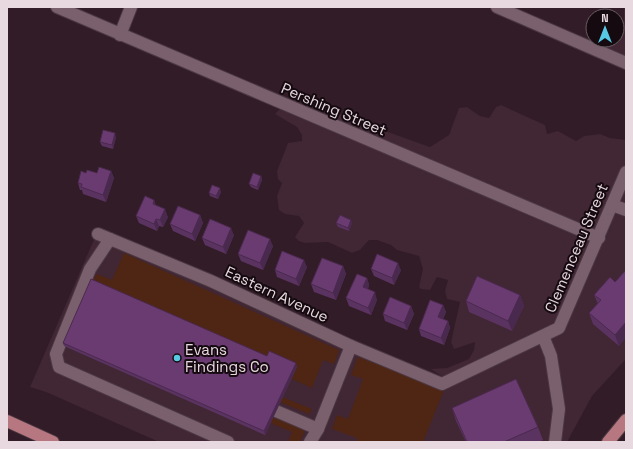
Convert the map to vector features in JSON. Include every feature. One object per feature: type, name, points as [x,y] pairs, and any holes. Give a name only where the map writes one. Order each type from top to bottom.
[{"type":"main road","points":[[608,442],[626,420]]},
{"type":"main road","points":[[7,421],[53,442]]},
{"type":"street","name":"Pershing Street","points":[[57,7],[599,238]]},
{"type":"street","points":[[120,35],[131,7]]},
{"type":"street","points":[[497,7],[626,63]]},
{"type":"street","name":"Clemenceau Street","points":[[442,384],[559,328],[563,322],[626,172]]},
{"type":"street","points":[[612,205],[626,210]]},
{"type":"street","name":"Eastern Avenue","points":[[98,234],[211,281],[351,346],[442,384]]},
{"type":"street","points":[[110,240],[90,269],[58,347],[56,354],[60,367],[228,442]]},
{"type":"street","points":[[543,336],[551,356],[559,410],[555,442]]},
{"type":"street","points":[[310,442],[318,429],[351,346]]},
{"type":"street","points":[[276,412],[318,429]]},
{"type":"shaded area","points":[[626,7],[626,67],[596,54],[596,48],[625,48],[624,8]]},
{"type":"shaded area","points":[[501,105],[545,125],[547,134],[558,131],[576,141],[584,136],[600,134],[610,138],[626,140],[626,359],[592,396],[567,442],[159,442],[46,392],[30,387],[99,228],[437,385],[443,377],[431,369],[447,368],[469,359],[474,350],[475,342],[454,349],[451,342],[460,302],[447,299],[445,291],[448,280],[437,277],[430,290],[421,289],[419,287],[423,269],[419,256],[397,250],[391,245],[377,240],[369,240],[360,250],[352,253],[328,242],[305,243],[299,241],[295,237],[304,223],[299,216],[285,214],[279,210],[277,196],[282,183],[278,179],[277,171],[288,143],[302,141],[302,135],[297,127],[275,114],[282,107],[322,118],[346,113],[388,132],[430,147],[449,135],[459,108],[467,107],[480,116],[489,118],[496,107]]},
{"type":"shaded area","points":[[124,253],[339,350],[334,364],[323,360],[312,388],[292,379],[297,366],[269,360],[92,282],[97,274],[112,280]]},
{"type":"shaded area","points":[[358,357],[444,390],[423,442],[356,442],[357,438],[332,429],[337,415],[348,419],[363,379],[351,375]]},
{"type":"shaded area","points":[[282,397],[312,409],[309,414],[280,402]]},
{"type":"shaded area","points":[[273,416],[305,430],[300,442],[288,442],[292,432],[270,423]]},
{"type":"building","points":[[103,130],[115,133],[112,145],[100,142]]},
{"type":"building","points":[[99,167],[111,171],[103,195],[81,187],[82,184],[78,183],[81,171],[86,173],[87,170],[97,173]]},
{"type":"building","points":[[253,173],[261,176],[257,187],[249,184]]},
{"type":"building","points":[[212,185],[220,188],[216,196],[209,193]]},
{"type":"building","points":[[145,196],[154,200],[153,204],[165,209],[160,220],[156,219],[154,224],[136,216]]},
{"type":"building","points":[[178,206],[200,215],[192,234],[170,224]]},
{"type":"building","points":[[340,215],[351,220],[348,228],[336,223]]},
{"type":"building","points":[[210,219],[231,228],[223,247],[202,238]]},
{"type":"building","points":[[248,230],[270,239],[260,263],[238,254]]},
{"type":"building","points":[[282,251],[304,260],[296,279],[275,270]]},
{"type":"building","points":[[377,254],[398,263],[392,278],[371,269]]},
{"type":"building","points":[[322,258],[343,266],[333,293],[311,284]]},
{"type":"building","points":[[626,270],[626,322],[615,335],[589,313],[601,300],[594,295],[610,277],[615,282]]},
{"type":"building","points":[[357,274],[367,278],[363,287],[375,292],[368,308],[346,298]]},
{"type":"building","points":[[477,276],[520,295],[508,321],[466,301]]},
{"type":"building","name":"Evans Findings Co","points":[[91,279],[267,356],[269,351],[296,363],[264,431],[63,343]]},
{"type":"building","points":[[390,297],[411,306],[404,323],[383,314]]},
{"type":"building","points":[[430,300],[443,305],[438,317],[448,321],[441,338],[419,329]]},
{"type":"building","points":[[516,379],[538,427],[504,442],[467,442],[452,408]]},
{"type":"place","name":"Evans Findings Co","points":[[177,358]]}]
